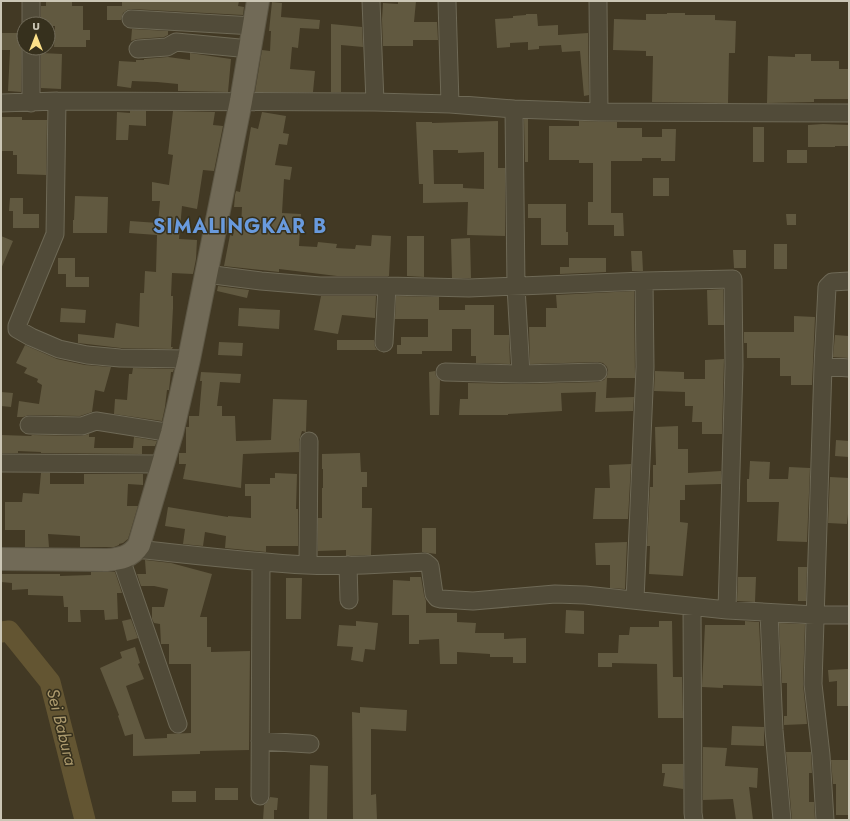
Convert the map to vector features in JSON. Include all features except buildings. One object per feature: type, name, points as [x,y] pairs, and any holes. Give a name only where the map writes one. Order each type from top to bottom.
[{"type":"main road","points":[[1,559],[107,560],[129,554],[142,539],[172,433],[189,359],[241,101],[258,1]]},
{"type":"street","points":[[31,1],[31,16]]},
{"type":"street","points":[[371,1],[375,102]]},
{"type":"street","points":[[447,1],[450,104]]},
{"type":"street","points":[[592,1],[598,1],[599,112]]},
{"type":"street","points":[[131,19],[254,26]]},
{"type":"street","points":[[138,49],[167,47],[176,42],[250,49]]},
{"type":"street","points":[[31,56],[31,103]]},
{"type":"street","points":[[1,103],[57,101],[375,102],[450,104],[599,112],[849,113]]},
{"type":"street","points":[[57,101],[55,234],[17,329],[31,338],[59,349],[87,356],[189,359]]},
{"type":"street","points":[[514,108],[516,287],[521,374]]},
{"type":"street","points":[[206,274],[320,286],[469,288],[644,281],[734,280],[734,366],[727,610]]},
{"type":"street","points":[[635,600],[645,367],[644,281]]},
{"type":"street","points":[[825,820],[821,756],[813,684],[823,366],[827,287],[832,282],[849,281]]},
{"type":"street","points":[[384,343],[387,286]]},
{"type":"street","points":[[823,366],[849,368]]},
{"type":"street","points":[[445,372],[521,374],[598,372]]},
{"type":"street","points":[[29,425],[82,426],[96,421],[172,433]]},
{"type":"street","points":[[308,565],[309,441]]},
{"type":"street","points":[[1,464],[163,464]]},
{"type":"street","points":[[178,724],[129,554],[308,565],[425,562],[430,566],[434,594],[441,600],[473,601],[555,594],[585,595],[727,610],[815,615],[849,615]]},
{"type":"street","points":[[260,796],[261,562]]},
{"type":"street","points":[[348,565],[349,600]]},
{"type":"street","points":[[692,607],[694,820]]},
{"type":"street","points":[[769,612],[774,730],[782,820]]},
{"type":"street","points":[[260,741],[310,744]]},
{"type":"waterway","name":"Sei Babura","points":[[1,632],[9,631],[50,682],[85,820]]},
{"type":"district","name":"SIMALINGKAR B","points":[[240,226]]}]
